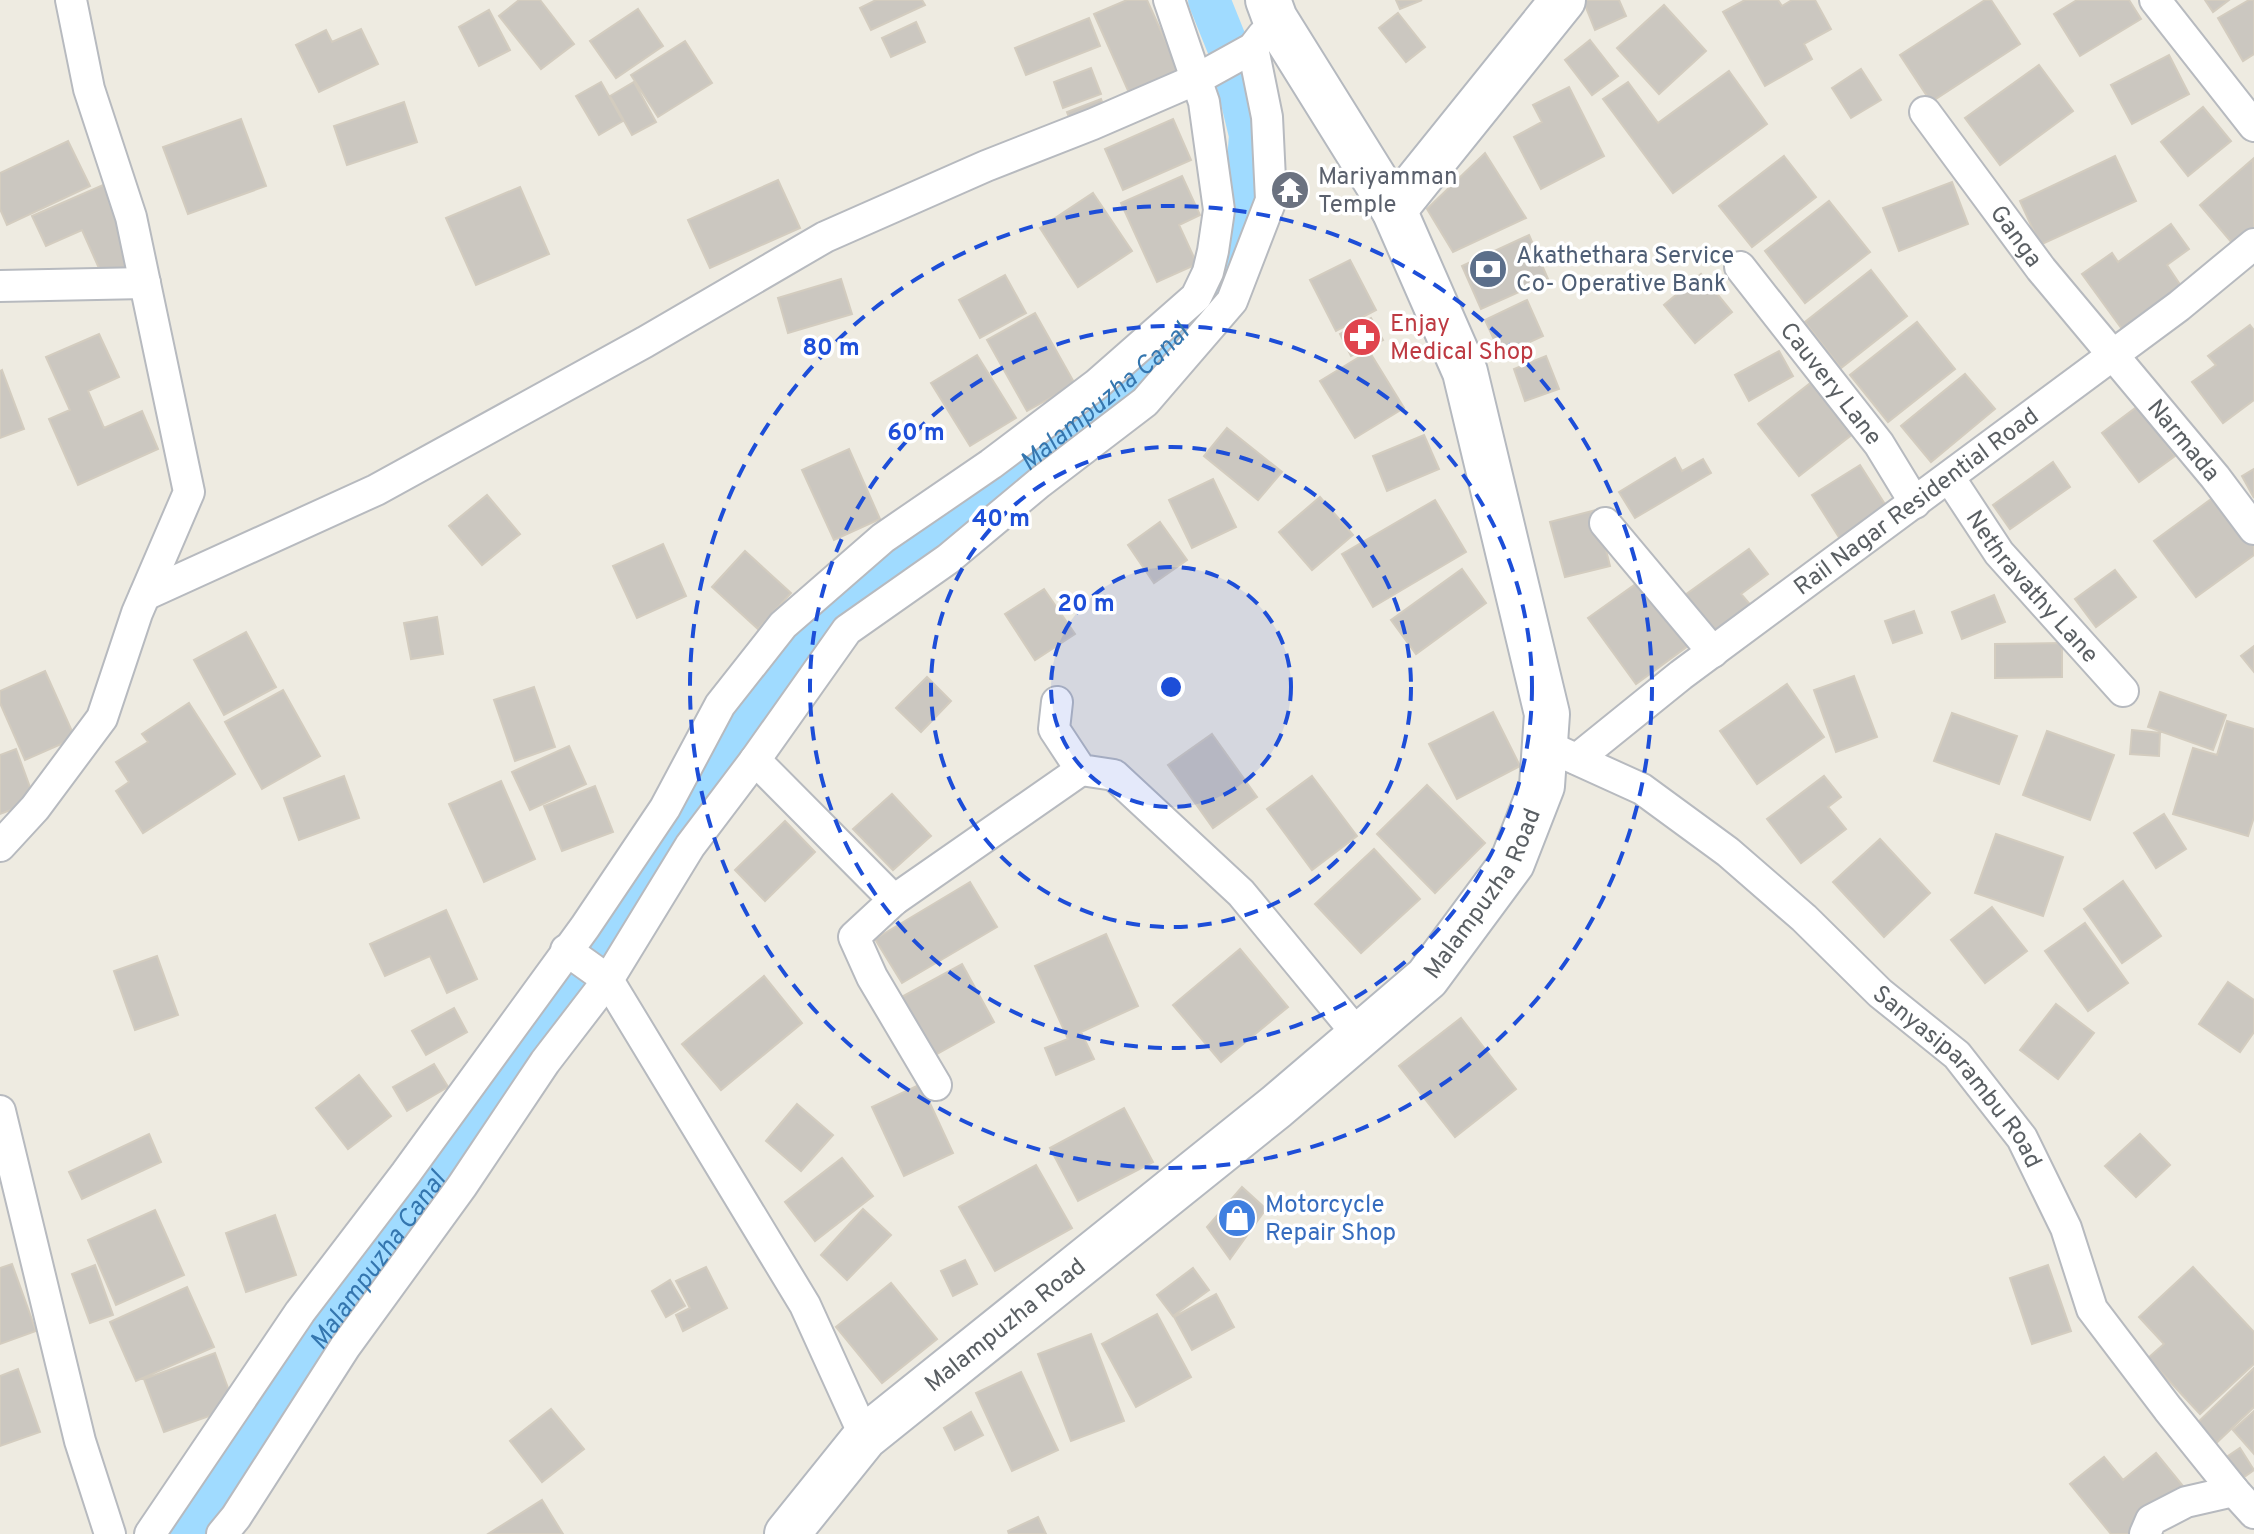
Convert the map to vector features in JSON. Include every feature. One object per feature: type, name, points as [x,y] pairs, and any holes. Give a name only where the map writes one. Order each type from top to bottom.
[{"type":"main road","points":[[1394,210],[1563,0]]},
{"type":"main road","name":"Malampuzha Road","points":[[787,1534],[865,1437],[1276,1107],[1427,978],[1512,863],[1542,786],[1561,752],[1547,714],[1465,372],[1394,210],[1265,22]]},
{"type":"street","points":[[0,846],[35,808],[102,718],[137,613],[189,492],[131,217],[89,89],[71,0]]},
{"type":"street","points":[[150,1534],[300,1312],[406,1173],[585,927],[665,808],[720,705],[783,625],[883,538],[991,464],[1097,384],[1196,297],[1208,272],[1219,210],[1204,102],[1169,0]]},
{"type":"street","points":[[2155,0],[2254,126]]},
{"type":"street","points":[[145,595],[376,490],[645,342],[825,237],[986,166],[1197,79],[1265,22]]},
{"type":"street","points":[[222,1534],[345,1347],[462,1186],[545,1062],[608,980],[690,846],[847,630],[948,559],[1039,483],[1145,402],[1232,301],[1271,200],[1265,22]]},
{"type":"street","name":"Ganga","points":[[1925,112],[2041,269],[2112,354]]},
{"type":"street","name":"Rail Nagar Residential Road","points":[[1561,752],[1713,652],[2179,306],[2254,244]]},
{"type":"street","name":"Cauvery Lane","points":[[1740,267],[1879,444],[1915,503]]},
{"type":"street","points":[[0,286],[145,283]]},
{"type":"street","name":"Narmada","points":[[2112,354],[2215,477],[2254,529]]},
{"type":"street","name":"Nethravathy Lane","points":[[1949,477],[1999,553],[2123,691]]},
{"type":"street","points":[[1605,523],[1713,652]]},
{"type":"street","points":[[1057,702],[1054,729],[1081,770]]},
{"type":"street","name":"Sanyasiparambu Road","points":[[1561,752],[1642,789],[1728,852],[1804,918],[1880,993],[1957,1055],[2022,1138],[2066,1228],[2092,1309],[2244,1502]]},
{"type":"street","points":[[755,760],[894,900]]},
{"type":"street","points":[[936,1085],[872,977],[854,937],[894,900],[1081,770],[1114,775],[1241,893],[1359,1036]]},
{"type":"street","points":[[566,950],[608,980],[805,1305],[865,1437]]},
{"type":"street","points":[[0,1111],[80,1441],[110,1534]]},
{"type":"street","points":[[2145,1534],[2151,1520],[2186,1502],[2244,1502]]},
{"type":"building","points":[[519,0],[540,0],[574,44],[541,69],[499,16]]},
{"type":"building","points":[[876,0],[922,0],[925,5],[871,30],[860,8]]},
{"type":"building","points":[[1127,0],[1147,0],[1180,73],[1130,95],[1094,14]]},
{"type":"building","points":[[1396,0],[1422,0],[1400,9]]},
{"type":"building","points":[[1583,0],[1619,0],[1626,16],[1595,30]]},
{"type":"building","points":[[1745,0],[1778,0],[1782,6],[1792,0],[1815,0],[1831,29],[1804,44],[1812,59],[1765,86],[1723,12]]},
{"type":"building","points":[[1985,0],[1991,0],[2020,44],[1931,102],[1900,55]]},
{"type":"building","points":[[2077,0],[2129,0],[2141,19],[2080,56],[2054,14]]},
{"type":"building","points":[[2205,0],[2229,0],[2213,12]]},
{"type":"building","points":[[2254,0],[2254,54],[2243,61],[2218,18]]},
{"type":"building","points":[[1664,5],[1706,51],[1659,94],[1617,48]]},
{"type":"building","points":[[638,9],[663,46],[616,78],[590,41]]},
{"type":"building","points":[[489,10],[510,50],[479,66],[459,27]]},
{"type":"building","points":[[1398,13],[1425,47],[1406,62],[1379,28]]},
{"type":"building","points":[[1089,18],[1100,46],[1026,75],[1015,48]]},
{"type":"building","points":[[916,22],[925,42],[891,57],[882,38]]},
{"type":"building","points":[[361,29],[378,64],[319,92],[296,45],[326,30],[332,42]]},
{"type":"building","points":[[1590,40],[1618,76],[1592,95],[1565,60]]},
{"type":"building","points":[[685,41],[712,83],[658,117],[631,75]]},
{"type":"building","points":[[2169,55],[2189,94],[2132,124],[2111,85]]},
{"type":"building","points":[[2039,65],[2073,111],[2000,165],[1965,118]]},
{"type":"building","points":[[1091,68],[1101,94],[1063,108],[1054,82]]},
{"type":"building","points":[[1861,69],[1881,100],[1851,118],[1832,88]]},
{"type":"building","points":[[1729,71],[1767,124],[1673,193],[1603,99],[1628,82],[1658,123]]},
{"type":"building","points":[[601,82],[623,121],[599,135],[576,96]]},
{"type":"building","points":[[634,82],[656,122],[632,135],[610,96]]},
{"type":"building","points":[[1569,87],[1604,156],[1541,189],[1514,137],[1542,122],[1533,105]]},
{"type":"building","points":[[1101,99],[1106,112],[1072,125],[1067,112]]},
{"type":"building","points":[[404,102],[417,142],[347,165],[334,126]]},
{"type":"building","points":[[2203,107],[2231,141],[2188,176],[2161,142]]},
{"type":"building","points":[[241,119],[266,186],[188,214],[163,147]]},
{"type":"building","points":[[1173,119],[1191,160],[1123,190],[1105,149]]},
{"type":"building","points":[[68,141],[90,186],[7,225],[0,209],[0,173]]},
{"type":"building","points":[[1485,153],[1526,218],[1453,252],[1427,209]]},
{"type":"building","points":[[1784,156],[1816,197],[1752,247],[1719,206]]},
{"type":"building","points":[[2115,156],[2136,201],[2040,245],[2020,201]]},
{"type":"building","points":[[2253,159],[2254,227],[2233,244],[2200,205]]},
{"type":"building","points":[[1182,176],[1200,215],[1179,225],[1197,264],[1157,282],[1121,203]]},
{"type":"building","points":[[778,180],[800,228],[710,268],[688,220]]},
{"type":"building","name":"Mariyamman Temple","points":[[1294,180],[1300,195],[1287,205],[1279,186]]},
{"type":"building","points":[[1952,182],[1968,224],[1899,251],[1883,208]]},
{"type":"building","points":[[103,185],[140,269],[106,284],[82,230],[46,246],[32,216]]},
{"type":"building","points":[[520,187],[549,254],[476,285],[446,218]]},
{"type":"building","points":[[1093,193],[1132,251],[1078,287],[1040,228]]},
{"type":"building","points":[[1829,201],[1870,252],[1805,303],[1765,251]]},
{"type":"building","points":[[2171,224],[2189,249],[2167,265],[2181,286],[2122,329],[2082,274],[2112,253],[2118,262]]},
{"type":"building","points":[[1529,235],[1548,279],[1481,309],[1462,266]]},
{"type":"building","points":[[1350,260],[1376,310],[1336,331],[1310,280]]},
{"type":"building","points":[[1871,270],[1907,316],[1841,368],[1805,322]]},
{"type":"building","points":[[1701,274],[1732,312],[1695,343],[1664,305]]},
{"type":"building","points":[[1005,275],[1026,313],[980,338],[959,300]]},
{"type":"building","points":[[841,279],[852,314],[788,333],[778,298]]},
{"type":"building","points":[[1527,300],[1543,336],[1501,355],[1485,320]]},
{"type":"building","points":[[1035,313],[1075,384],[1027,411],[987,340]]},
{"type":"building","name":"Enjay Medical Shop","points":[[1371,318],[1383,340],[1351,356],[1340,334]]},
{"type":"building","points":[[1917,322],[1955,369],[1888,422],[1850,375]]},
{"type":"building","points":[[2250,325],[2254,330],[2254,400],[2223,423],[2192,382],[2216,365],[2208,356]]},
{"type":"building","points":[[99,334],[119,377],[88,391],[104,428],[142,411],[158,449],[78,485],[49,419],[70,410],[46,357]]},
{"type":"building","points":[[1369,351],[1404,408],[1355,438],[1320,381]]},
{"type":"building","points":[[1779,351],[1793,376],[1749,401],[1735,375]]},
{"type":"building","points":[[977,355],[1016,418],[970,446],[931,383]]},
{"type":"building","points":[[1546,356],[1559,389],[1525,401],[1514,369]]},
{"type":"building","points":[[0,371],[24,429],[0,438]]},
{"type":"building","points":[[1965,374],[1995,409],[1931,462],[1901,426]]},
{"type":"building","points":[[1813,381],[1854,433],[1799,476],[1758,424]]},
{"type":"building","points":[[2138,406],[2175,456],[2139,482],[2102,433]]},
{"type":"building","points":[[1227,428],[1282,472],[1258,500],[1204,456]]},
{"type":"building","points":[[1424,435],[1439,469],[1387,491],[1373,456]]},
{"type":"building","points":[[849,449],[880,519],[834,540],[802,470]]},
{"type":"building","points":[[1675,458],[1682,471],[1703,459],[1711,473],[1635,518],[1619,492]]},
{"type":"building","points":[[2053,462],[2070,487],[2010,529],[1993,505]]},
{"type":"building","points":[[1860,465],[1888,509],[1840,539],[1812,495]]},
{"type":"building","points":[[2254,469],[2254,498],[2242,476]]},
{"type":"building","points":[[1213,479],[1236,527],[1192,548],[1169,500]]},
{"type":"building","points":[[2218,494],[2254,543],[2254,555],[2196,597],[2154,541]]},
{"type":"building","points":[[487,495],[520,534],[482,565],[449,526]]},
{"type":"building","points":[[1320,497],[1353,535],[1312,570],[1279,532]]},
{"type":"building","points":[[1435,500],[1466,552],[1373,607],[1342,554]]},
{"type":"building","points":[[1596,510],[1610,566],[1565,577],[1550,522]]},
{"type":"building","points":[[1160,522],[1187,560],[1154,583],[1128,545]]},
{"type":"building","points":[[663,544],[686,596],[637,618],[613,566]]},
{"type":"building","points":[[1749,549],[1768,574],[1741,594],[1754,609],[1716,637],[1685,595]]},
{"type":"building","points":[[745,551],[791,593],[758,629],[712,587]]},
{"type":"building","points":[[1462,569],[1486,603],[1416,654],[1391,620]]},
{"type":"building","points":[[2115,570],[2136,597],[2096,627],[2075,599]]},
{"type":"building","points":[[1640,581],[1688,646],[1636,684],[1588,618]]},
{"type":"building","points":[[1044,589],[1075,634],[1035,660],[1005,614]]},
{"type":"building","points":[[1994,595],[2005,622],[1962,639],[1952,612]]},
{"type":"building","points":[[1914,611],[1922,633],[1893,643],[1885,621]]},
{"type":"building","points":[[437,617],[443,654],[411,659],[404,623]]},
{"type":"building","points":[[246,632],[276,687],[224,715],[194,660]]},
{"type":"building","points":[[2062,643],[2062,677],[1995,678],[1995,644]]},
{"type":"building","points":[[2254,646],[2254,672],[2241,656]]},
{"type":"building","points":[[45,671],[75,738],[25,760],[0,703],[0,691]]},
{"type":"building","points":[[1854,676],[1877,737],[1836,752],[1814,690]]},
{"type":"building","points":[[927,677],[951,701],[921,732],[896,708]]},
{"type":"building","points":[[1787,684],[1824,737],[1757,784],[1720,731]]},
{"type":"building","points":[[534,687],[555,747],[515,761],[494,700]]},
{"type":"building","points":[[283,690],[320,756],[262,789],[225,722]]},
{"type":"building","points":[[2160,692],[2226,715],[2213,750],[2148,727]]},
{"type":"building","points":[[189,703],[235,774],[143,833],[116,791],[129,782],[116,762],[148,742],[142,734]]},
{"type":"building","points":[[1493,712],[1520,766],[1457,799],[1429,744]]},
{"type":"building","points":[[1952,713],[2017,736],[1999,784],[1934,761]]},
{"type":"building","points":[[2227,721],[2254,729],[2254,817],[2248,836],[2173,814],[2193,748],[2217,755]]},
{"type":"building","points":[[2132,730],[2160,733],[2159,756],[2130,754]]},
{"type":"building","points":[[2047,731],[2114,755],[2090,820],[2023,795]]},
{"type":"building","points":[[1212,734],[1257,797],[1213,828],[1168,765]]},
{"type":"building","points":[[569,746],[586,784],[530,810],[512,772]]},
{"type":"building","points":[[16,749],[35,801],[0,814],[0,755]]},
{"type":"building","points":[[344,776],[359,818],[299,840],[284,798]]},
{"type":"building","points":[[1312,776],[1357,836],[1312,870],[1267,809]]},
{"type":"building","points":[[1824,776],[1841,797],[1828,807],[1846,829],[1801,863],[1767,819]]},
{"type":"building","points":[[501,781],[535,859],[484,882],[449,804]]},
{"type":"building","points":[[1427,785],[1485,843],[1435,893],[1377,834]]},
{"type":"building","points":[[595,786],[613,832],[562,851],[544,806]]},
{"type":"building","points":[[892,794],[931,836],[893,870],[853,829]]},
{"type":"building","points":[[2164,814],[2186,849],[2156,868],[2134,833]]},
{"type":"building","points":[[785,821],[815,852],[765,901],[735,870]]},
{"type":"building","points":[[1996,834],[2063,857],[2043,916],[1975,893]]},
{"type":"building","points":[[1880,839],[1930,893],[1884,937],[1833,882]]},
{"type":"building","points":[[1374,849],[1420,899],[1361,953],[1315,904]]},
{"type":"building","points":[[2123,881],[2161,936],[2122,963],[2084,909]]},
{"type":"building","points":[[970,882],[997,927],[902,983],[875,939]]},
{"type":"building","points":[[1992,907],[2027,951],[1985,983],[1951,940]]},
{"type":"building","points":[[446,910],[477,979],[447,993],[430,956],[385,976],[370,944]]},
{"type":"building","points":[[2085,923],[2128,983],[2088,1011],[2045,951]]},
{"type":"building","points":[[1106,934],[1138,1006],[1081,1032],[1094,1059],[1056,1075],[1045,1048],[1068,1039],[1035,966]]},
{"type":"building","points":[[1240,949],[1288,1007],[1221,1062],[1173,1005]]},
{"type":"building","points":[[157,956],[178,1015],[135,1030],[114,971]]},
{"type":"building","points":[[962,964],[994,1022],[930,1058],[898,999]]},
{"type":"building","points":[[764,976],[802,1023],[721,1090],[682,1044]]},
{"type":"building","points":[[2228,982],[2254,1000],[2254,1032],[2240,1052],[2199,1024]]},
{"type":"building","points":[[2056,1004],[2094,1033],[2058,1079],[2020,1050]]},
{"type":"building","points":[[454,1008],[467,1032],[426,1055],[412,1031]]},
{"type":"building","points":[[1461,1018],[1516,1089],[1455,1137],[1399,1066]]},
{"type":"building","points":[[434,1064],[448,1087],[407,1111],[393,1087]]},
{"type":"building","points":[[359,1075],[391,1116],[348,1149],[316,1108]]},
{"type":"building","points":[[921,1084],[953,1153],[904,1176],[872,1107]]},
{"type":"building","points":[[797,1104],[833,1135],[801,1171],[766,1141]]},
{"type":"building","points":[[1124,1108],[1153,1162],[1078,1201],[1050,1148]]},
{"type":"building","points":[[149,1134],[161,1162],[82,1199],[69,1172]]},
{"type":"building","points":[[2140,1134],[2170,1165],[2136,1197],[2105,1166]]},
{"type":"building","points":[[842,1158],[873,1196],[815,1241],[785,1202]]},
{"type":"building","points":[[1036,1165],[1072,1228],[995,1271],[959,1207]]},
{"type":"building","name":"Motorcycle Repair Shop","points":[[1242,1187],[1266,1209],[1230,1259],[1207,1227]]},
{"type":"building","points":[[863,1209],[891,1235],[847,1280],[821,1255]]},
{"type":"building","points":[[155,1210],[184,1275],[116,1305],[88,1240]]},
{"type":"building","points":[[275,1215],[296,1275],[246,1292],[226,1233]]},
{"type":"building","points":[[965,1260],[977,1284],[953,1296],[941,1271]]},
{"type":"building","points":[[12,1264],[36,1331],[0,1344],[0,1268]]},
{"type":"building","points":[[95,1265],[113,1315],[90,1323],[72,1274]]},
{"type":"building","points":[[2048,1265],[2071,1331],[2032,1344],[2010,1278]]},
{"type":"building","points":[[706,1267],[727,1308],[683,1331],[676,1315],[690,1308],[676,1281]]},
{"type":"building","points":[[2193,1267],[2254,1332],[2254,1364],[2200,1414],[2148,1358],[2164,1344],[2139,1317]]},
{"type":"building","points":[[1193,1268],[1209,1290],[1173,1316],[1157,1295]]},
{"type":"building","points":[[670,1280],[685,1306],[666,1317],[652,1291]]},
{"type":"building","points":[[891,1283],[937,1339],[882,1383],[836,1327]]},
{"type":"building","points":[[187,1287],[214,1347],[136,1381],[110,1322]]},
{"type":"building","points":[[1216,1294],[1234,1327],[1192,1350],[1174,1317]]},
{"type":"building","points":[[1157,1314],[1191,1377],[1136,1407],[1102,1344]]},
{"type":"building","points":[[1091,1334],[1124,1421],[1071,1441],[1038,1354]]},
{"type":"building","points":[[215,1353],[235,1407],[164,1432],[144,1379]]},
{"type":"building","points":[[2254,1368],[2254,1407],[2210,1449],[2191,1429]]},
{"type":"building","points":[[18,1369],[40,1432],[0,1446],[0,1376]]},
{"type":"building","points":[[1021,1372],[1058,1450],[1012,1471],[976,1393]]},
{"type":"building","points":[[551,1409],[584,1449],[542,1482],[510,1441]]},
{"type":"building","points":[[2254,1411],[2254,1454],[2233,1430]]},
{"type":"building","points":[[971,1412],[983,1435],[955,1450],[944,1428]]},
{"type":"building","points":[[2240,1448],[2254,1470],[2237,1482],[2222,1460]]},
{"type":"building","points":[[2156,1453],[2192,1497],[2146,1534],[2111,1534],[2070,1484],[2104,1457],[2123,1480]]},
{"type":"building","points":[[542,1500],[563,1534],[488,1534]]},
{"type":"building","points":[[1038,1517],[1046,1534],[1009,1534],[1008,1531]]},
{"type":"waterway","name":"Malampuzha Canal","points":[[601,937],[692,795],[773,685],[863,584],[968,510],[1159,353],[1221,288],[1246,189],[1250,135],[1230,52],[1209,0]]},
{"type":"waterway","name":"Malampuzha Canal","points":[[186,1534],[302,1364],[481,1116],[568,986]]},
{"type":"place","name":"Mariyamman Temple","points":[[1290,190]]},
{"type":"place","name":"Akathethara Service Co- Operative Bank","points":[[1488,269]]},
{"type":"place","name":"Enjay Medical Shop","points":[[1362,337]]},
{"type":"place","name":"Motorcycle Repair Shop","points":[[1237,1218]]}]
